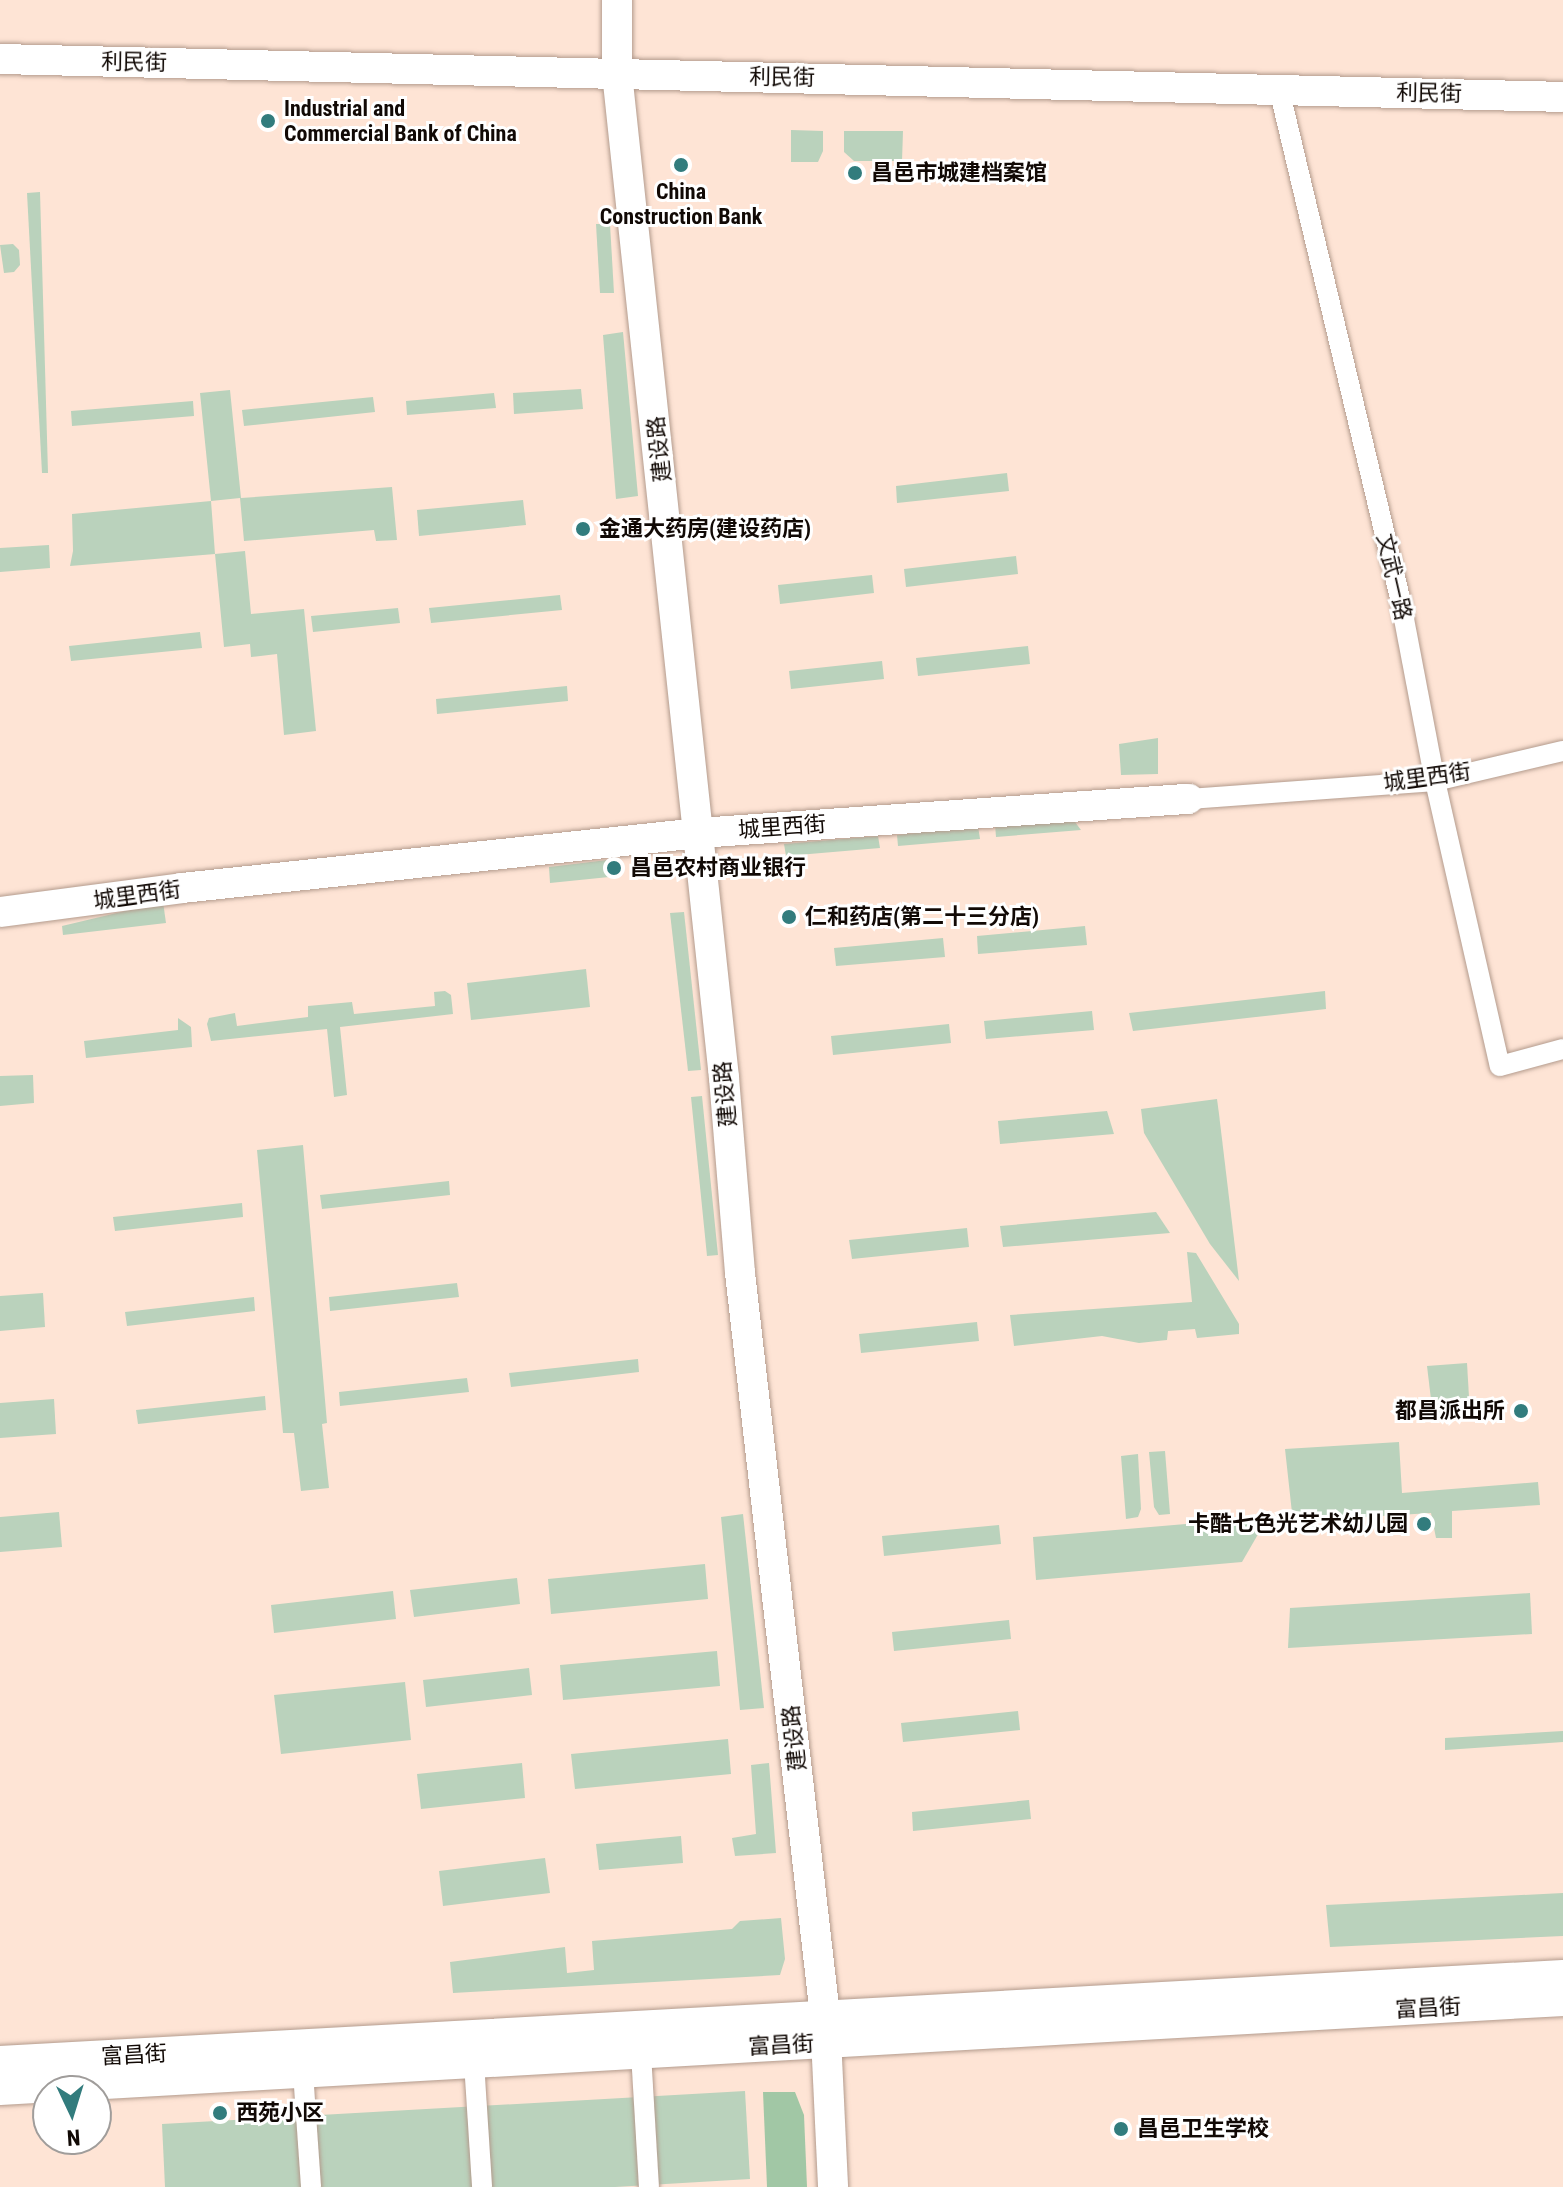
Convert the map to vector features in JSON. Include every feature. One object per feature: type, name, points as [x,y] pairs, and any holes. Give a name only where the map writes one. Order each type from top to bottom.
[{"type":"main road","name":"富昌街","points":[[0,2089],[641,2053],[824,2029],[1563,1976]]},
{"type":"main road","name":"富昌街","points":[[0,2062],[1563,2000]]},
{"type":"street","name":"建设路","points":[[617,0],[617,73],[699,833],[740,1273],[824,2029],[833,2187]]},
{"type":"street","name":"利民街","points":[[0,59],[1563,97]]},
{"type":"street","name":"文武一路","points":[[1279,89],[1400,598],[1435,781],[1500,1066],[1563,1049]]},
{"type":"street","name":"城里西街","points":[[0,912],[182,888],[699,833],[1435,781],[1563,751]]},
{"type":"street","points":[[641,2053],[649,2187]]},
{"type":"street","points":[[474,2062],[482,2187]]},
{"type":"street","points":[[303,2072],[311,2187]]},
{"type":"green space","points":[[791,130],[823,131],[823,151],[818,162],[791,162]]},
{"type":"green space","points":[[844,131],[903,131],[902,161],[854,161],[844,152]]},
{"type":"green space","points":[[40,192],[48,473],[42,473],[27,193]]},
{"type":"green space","points":[[596,224],[610,224],[614,293],[600,293]]},
{"type":"green space","points":[[13,244],[19,250],[20,265],[14,272],[4,273],[0,245]]},
{"type":"green space","points":[[623,332],[638,496],[616,499],[603,335]]},
{"type":"green space","points":[[581,389],[583,409],[514,414],[513,393]]},
{"type":"green space","points":[[230,390],[241,498],[392,487],[397,540],[376,541],[374,530],[244,541],[240,498],[211,501],[200,393]]},
{"type":"green space","points":[[494,393],[496,408],[407,415],[406,401]]},
{"type":"green space","points":[[373,397],[375,412],[244,426],[242,410]]},
{"type":"green space","points":[[193,401],[194,416],[72,426],[71,411]]},
{"type":"green space","points":[[1007,473],[1009,491],[897,503],[896,486]]},
{"type":"green space","points":[[523,500],[526,525],[419,536],[417,510]]},
{"type":"green space","points":[[211,501],[215,554],[70,566],[73,551],[72,514]]},
{"type":"green space","points":[[49,545],[50,568],[0,572],[0,548]]},
{"type":"green space","points":[[245,551],[251,614],[304,609],[316,731],[284,735],[277,654],[251,657],[250,644],[224,647],[215,554]]},
{"type":"green space","points":[[1016,556],[1018,574],[906,587],[904,569]]},
{"type":"green space","points":[[872,575],[874,593],[780,604],[778,585]]},
{"type":"green space","points":[[560,595],[562,610],[431,623],[429,608]]},
{"type":"green space","points":[[398,608],[400,623],[313,632],[311,616]]},
{"type":"green space","points":[[200,632],[202,648],[71,661],[69,646]]},
{"type":"green space","points":[[1028,646],[1030,664],[918,676],[916,658]]},
{"type":"green space","points":[[882,661],[884,679],[791,689],[789,671]]},
{"type":"green space","points":[[567,686],[568,701],[437,714],[436,699]]},
{"type":"green space","points":[[1158,738],[1158,774],[1121,775],[1119,744]]},
{"type":"green space","points":[[1072,818],[1081,830],[996,837],[995,824]]},
{"type":"green space","points":[[978,826],[980,839],[898,846],[897,835]]},
{"type":"green space","points":[[878,836],[880,848],[786,856],[784,844]]},
{"type":"green space","points":[[607,860],[609,877],[550,883],[549,867]]},
{"type":"green space","points":[[163,902],[166,923],[63,935],[62,926]]},
{"type":"green space","points":[[684,912],[701,1070],[688,1071],[670,913]]},
{"type":"green space","points":[[1085,926],[1087,945],[978,954],[977,936]]},
{"type":"green space","points":[[943,938],[945,957],[836,966],[834,948]]},
{"type":"green space","points":[[586,969],[590,1007],[471,1020],[467,983]]},
{"type":"green space","points":[[445,991],[451,995],[453,1014],[340,1027],[347,1095],[334,1097],[327,1029],[211,1041],[207,1024],[209,1018],[235,1013],[237,1026],[308,1017],[308,1006],[352,1002],[354,1014],[435,1006],[434,992]]},
{"type":"green space","points":[[1325,991],[1326,1009],[1133,1031],[1129,1013]]},
{"type":"green space","points":[[1092,1011],[1094,1030],[986,1039],[984,1021]]},
{"type":"green space","points":[[178,1018],[191,1027],[192,1047],[86,1058],[84,1041],[178,1030]]},
{"type":"green space","points":[[949,1024],[951,1043],[833,1055],[831,1036]]},
{"type":"green space","points":[[33,1075],[34,1103],[0,1106],[0,1076]]},
{"type":"green space","points":[[702,1096],[718,1255],[707,1256],[691,1097]]},
{"type":"green space","points":[[1217,1099],[1239,1281],[1210,1244],[1144,1133],[1141,1109]]},
{"type":"green space","points":[[1107,1111],[1114,1134],[1000,1144],[998,1121]]},
{"type":"green space","points":[[303,1145],[327,1423],[322,1424],[329,1488],[301,1491],[294,1433],[283,1433],[257,1150]]},
{"type":"green space","points":[[449,1181],[450,1195],[322,1209],[320,1195]]},
{"type":"green space","points":[[242,1203],[243,1217],[115,1231],[113,1217]]},
{"type":"green space","points":[[1156,1212],[1170,1233],[1003,1247],[1000,1226]]},
{"type":"green space","points":[[967,1228],[969,1247],[852,1259],[849,1240]]},
{"type":"green space","points":[[1187,1252],[1196,1253],[1239,1324],[1239,1334],[1197,1338],[1195,1329],[1168,1331],[1167,1340],[1139,1343],[1102,1336],[1014,1346],[1010,1315],[1192,1302]]},
{"type":"green space","points":[[457,1283],[459,1297],[330,1311],[329,1297]]},
{"type":"green space","points":[[43,1293],[45,1327],[0,1331],[0,1296]]},
{"type":"green space","points":[[254,1297],[255,1311],[127,1326],[125,1312]]},
{"type":"green space","points":[[977,1322],[979,1341],[861,1353],[859,1334]]},
{"type":"green space","points":[[638,1359],[639,1372],[511,1387],[509,1373]]},
{"type":"green space","points":[[1467,1363],[1470,1414],[1433,1416],[1427,1366]]},
{"type":"green space","points":[[467,1378],[469,1392],[340,1406],[339,1392]]},
{"type":"green space","points":[[265,1396],[266,1410],[138,1424],[136,1410]]},
{"type":"green space","points":[[54,1399],[56,1434],[0,1438],[0,1403]]},
{"type":"green space","points":[[1399,1442],[1402,1493],[1538,1482],[1540,1505],[1452,1511],[1452,1538],[1436,1538],[1431,1513],[1317,1520],[1317,1531],[1294,1531],[1285,1449]]},
{"type":"green space","points":[[1165,1451],[1170,1514],[1159,1515],[1154,1507],[1149,1452]]},
{"type":"green space","points":[[1138,1454],[1141,1509],[1138,1517],[1126,1519],[1121,1456]]},
{"type":"green space","points":[[59,1512],[62,1547],[0,1552],[0,1517]]},
{"type":"green space","points":[[743,1514],[764,1708],[740,1710],[721,1517]]},
{"type":"green space","points":[[1268,1517],[1242,1562],[1036,1580],[1033,1537]]},
{"type":"green space","points":[[999,1525],[1001,1544],[884,1556],[882,1536]]},
{"type":"green space","points":[[705,1564],[708,1599],[551,1614],[548,1579]]},
{"type":"green space","points":[[517,1578],[520,1604],[414,1617],[410,1590]]},
{"type":"green space","points":[[393,1591],[396,1619],[274,1633],[271,1605]]},
{"type":"green space","points":[[1530,1593],[1532,1634],[1288,1648],[1290,1608]]},
{"type":"green space","points":[[1009,1620],[1011,1639],[894,1651],[892,1632]]},
{"type":"green space","points":[[717,1651],[720,1686],[563,1700],[560,1665]]},
{"type":"green space","points":[[529,1668],[532,1695],[426,1707],[423,1680]]},
{"type":"green space","points":[[405,1682],[411,1740],[281,1754],[274,1695]]},
{"type":"green space","points":[[1018,1711],[1020,1730],[903,1742],[901,1723]]},
{"type":"green space","points":[[1563,1731],[1563,1742],[1445,1750],[1445,1738]]},
{"type":"green space","points":[[728,1739],[731,1774],[575,1789],[571,1754]]},
{"type":"green space","points":[[522,1763],[525,1798],[421,1809],[417,1774]]},
{"type":"green space","points":[[769,1763],[776,1853],[735,1856],[732,1838],[756,1834],[751,1765]]},
{"type":"green space","points":[[1029,1800],[1031,1819],[913,1831],[912,1812]]},
{"type":"green space","points":[[681,1836],[683,1863],[599,1870],[596,1844]]},
{"type":"green space","points":[[545,1858],[550,1893],[443,1906],[439,1871]]},
{"type":"green space","points":[[1563,1893],[1563,1936],[1330,1947],[1326,1905]]},
{"type":"green space","points":[[781,1918],[785,1959],[780,1975],[453,1993],[450,1962],[565,1947],[567,1973],[594,1970],[592,1941],[732,1929],[740,1921]]},
{"type":"green space","points":[[745,2091],[750,2179],[615,2187],[165,2187],[162,2124]]},
{"type":"green space","points":[[763,2092],[795,2092],[804,2115],[807,2187],[767,2187]]},
{"type":"place","name":"Industrial and Commercial Bank of China","points":[[268,121]]},
{"type":"place","name":"China Construction Bank","points":[[681,165]]},
{"type":"place","name":"昌邑市城建档案馆","points":[[855,173]]},
{"type":"place","name":"金通大药房(建设药店)","points":[[583,529]]},
{"type":"place","name":"昌邑农村商业银行","points":[[614,868]]},
{"type":"place","name":"仁和药店(第二十三分店)","points":[[789,917]]},
{"type":"place","name":"都昌派出所","points":[[1521,1411]]},
{"type":"place","name":"卡酷七色光艺术幼儿园","points":[[1424,1524]]},
{"type":"place","name":"西苑小区","points":[[220,2113]]},
{"type":"place","name":"昌邑卫生学校","points":[[1121,2129]]}]
